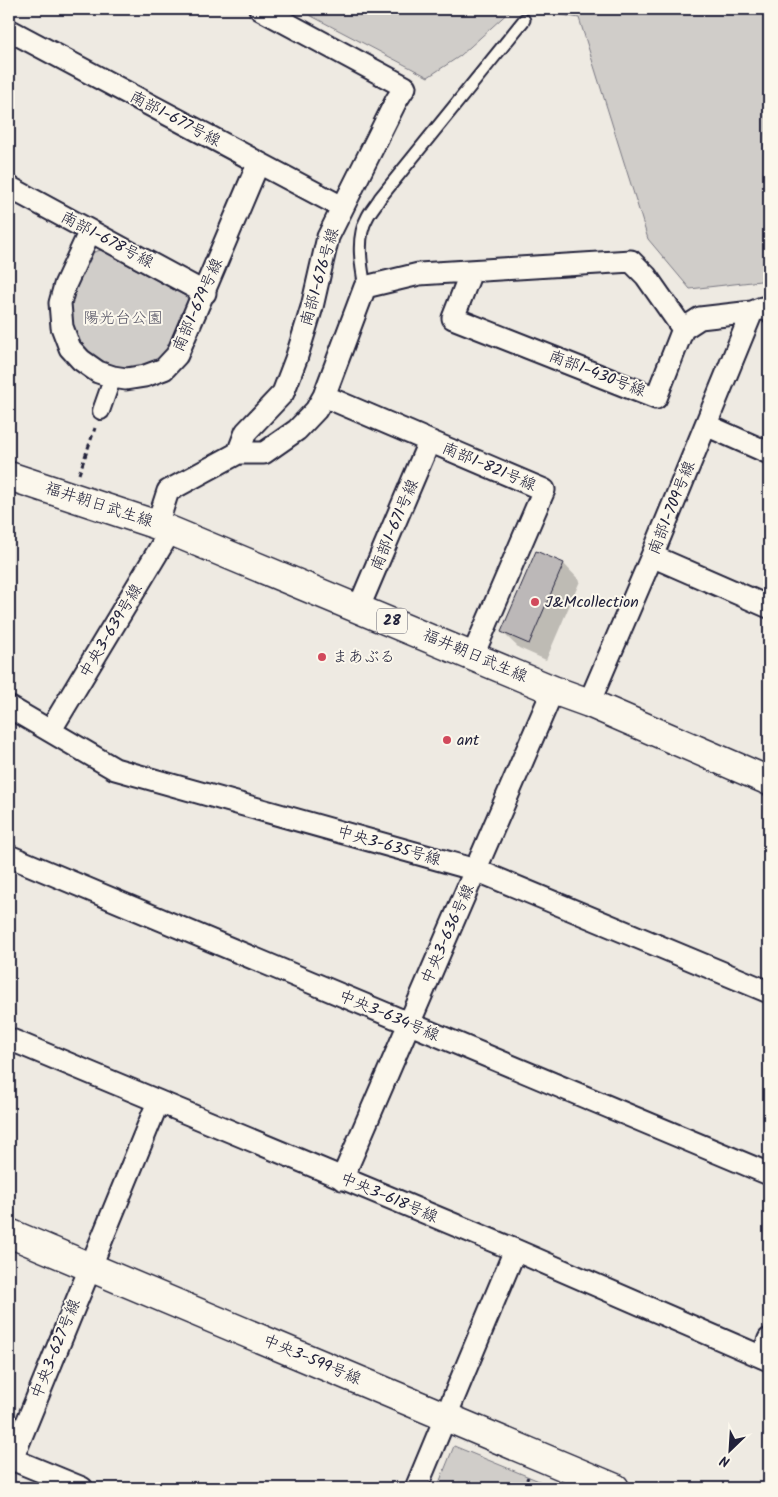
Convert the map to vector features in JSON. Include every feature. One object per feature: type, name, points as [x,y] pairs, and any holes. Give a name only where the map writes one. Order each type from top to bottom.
[{"type":"main road","name":"福井朝日武生線","points":[[9,476],[164,528],[473,655],[553,690],[589,703],[769,781]]},
{"type":"main road","name":"中央3-599号線","points":[[9,1233],[615,1488]]},
{"type":"street","name":"南部1-676号線","points":[[238,453],[246,432],[283,393],[312,307],[328,237],[396,101],[405,87],[260,9]]},
{"type":"street","name":"南部1-677号線","points":[[9,30],[342,208]]},
{"type":"street","name":"南部1-679号線","points":[[90,231],[65,285],[60,304],[62,327],[70,348],[81,360],[98,372],[113,377],[126,379],[145,376],[164,369],[177,356],[258,164]]},
{"type":"street","name":"南部1-678号線","points":[[9,187],[205,293]]},
{"type":"street","points":[[164,528],[168,491],[238,453],[264,453],[297,430],[316,410],[324,396],[365,287],[419,274],[631,261],[646,276],[683,329],[700,318],[761,312]]},
{"type":"street","name":"南部1-430号線","points":[[471,272],[453,318],[656,398],[683,329]]},
{"type":"street","name":"南部1-709号線","points":[[589,703],[706,425],[761,312]]},
{"type":"street","points":[[101,411],[113,377]]},
{"type":"street","name":"南部1-821号線","points":[[324,396],[544,490],[473,655]]},
{"type":"street","points":[[706,425],[769,453]]},
{"type":"street","name":"南部1-671号線","points":[[359,608],[429,442]]},
{"type":"street","name":"中央3-639号線","points":[[50,731],[164,528]]},
{"type":"street","points":[[652,556],[769,607]]},
{"type":"street","name":"中央3-636号線","points":[[342,1179],[553,690]]},
{"type":"street","name":"中央3-635号線","points":[[9,707],[115,769],[476,870],[769,992]]},
{"type":"street","name":"中央3-634号線","points":[[9,856],[769,1174]]},
{"type":"street","name":"中央3-618号線","points":[[9,1039],[342,1179],[767,1352]]},
{"type":"street","name":"中央3-627号線","points":[[10,1458],[158,1102]]},
{"type":"street","points":[[416,1488],[515,1250]]},
{"type":"street","points":[[10,1458],[82,1488]]},
{"type":"lane","points":[[365,287],[361,267],[362,234],[366,219],[380,198],[524,20]]},
{"type":"path","points":[[79,476],[101,411]]},
{"type":"green space","points":[[298,9],[512,9],[460,56],[428,77]]},
{"type":"green space","points":[[531,9],[769,9],[769,280],[690,289],[648,239],[579,18]]},
{"type":"green space","name":"陽光台公園","points":[[101,250],[187,297],[190,307],[177,336],[168,351],[155,362],[140,368],[124,369],[109,366],[96,359],[84,348],[76,334],[70,308],[73,290],[91,253]]},
{"type":"green space","points":[[454,1446],[556,1488],[437,1488]]},
{"type":"building","points":[[536,551],[564,563],[529,644],[501,632]]},
{"type":"place","name":"J&Mcollection","points":[[535,602]]},
{"type":"place","name":"まあぶる","points":[[322,657]]},
{"type":"place","name":"ant","points":[[447,740]]}]
